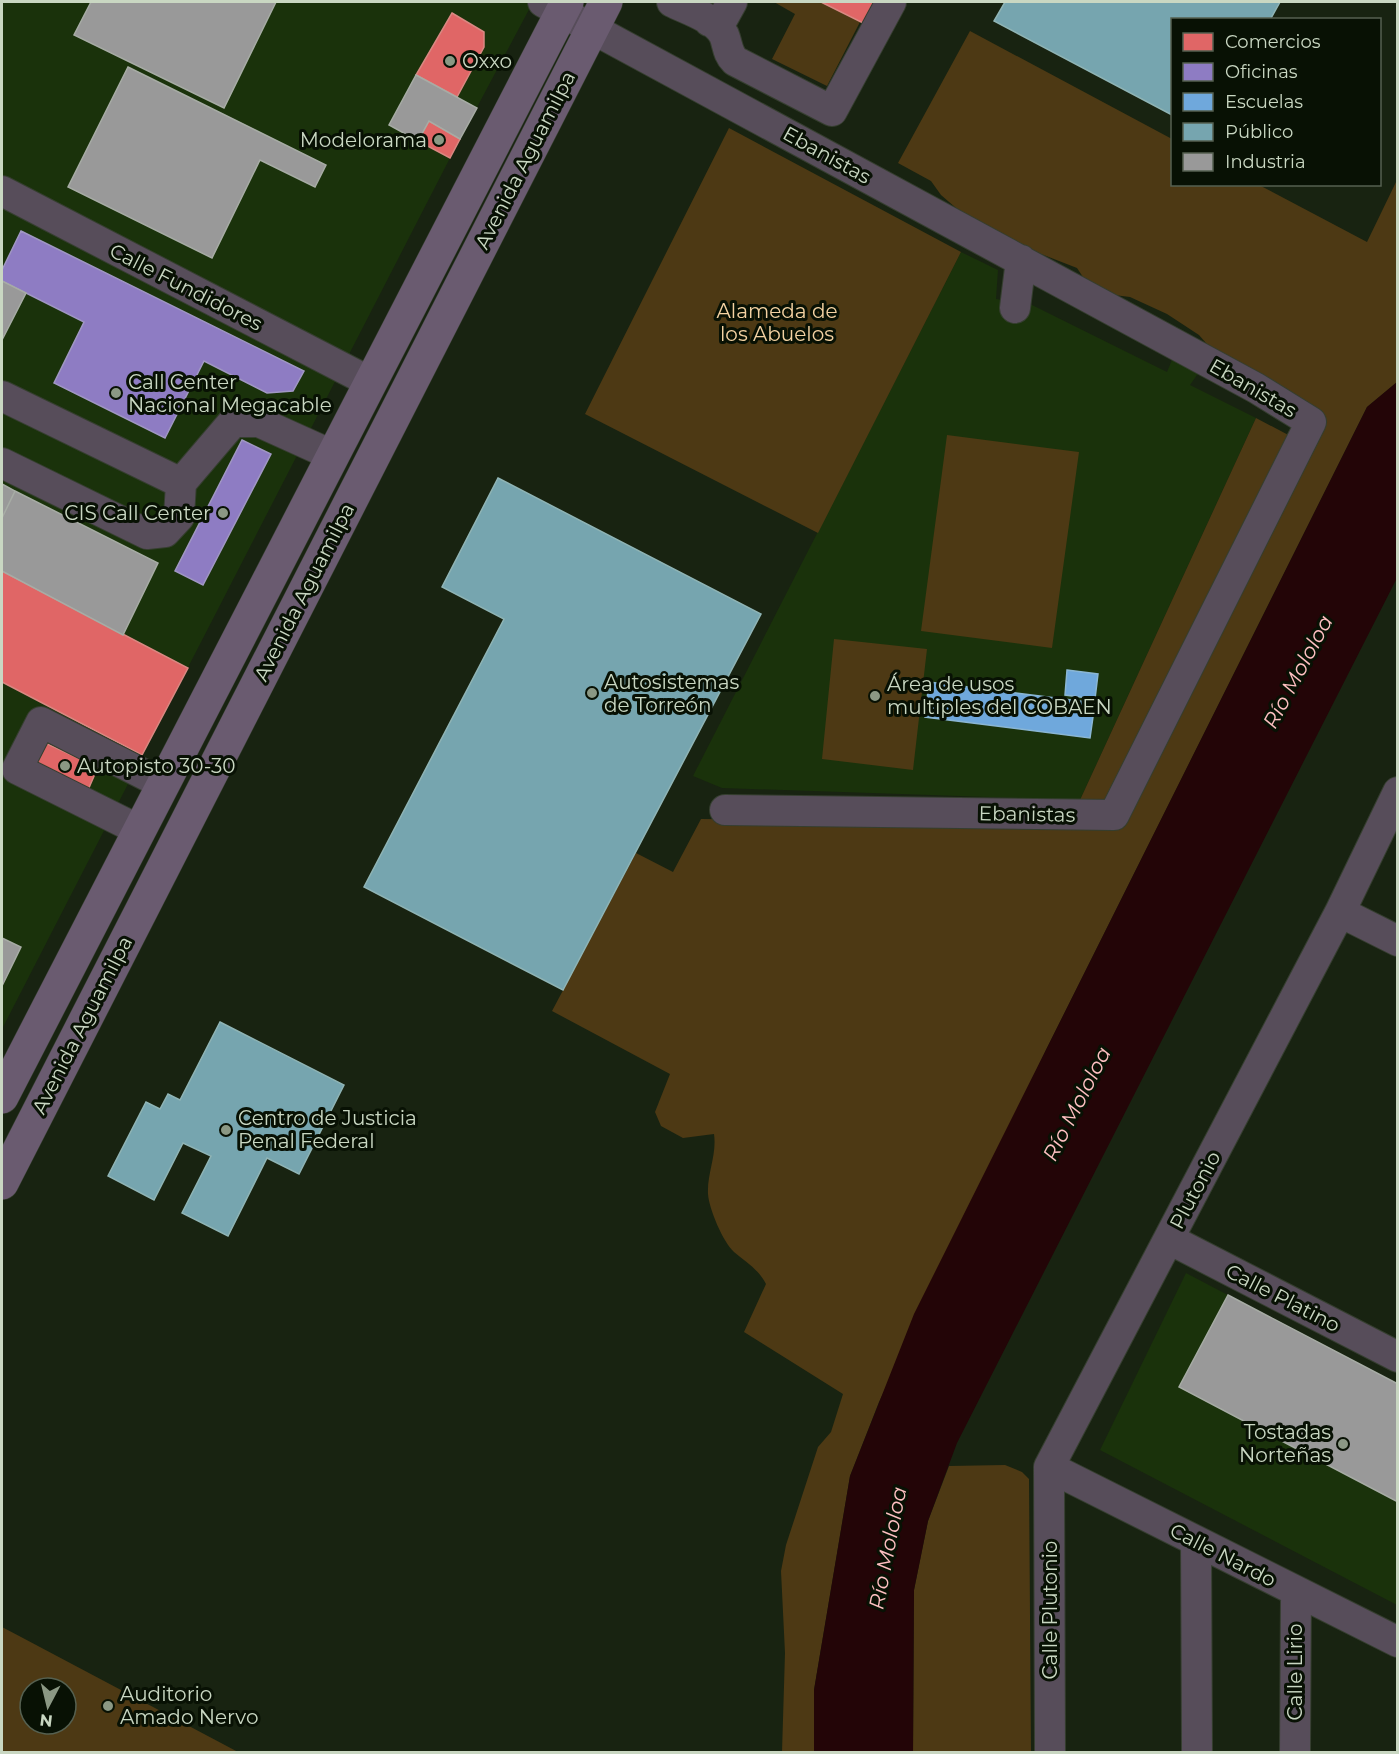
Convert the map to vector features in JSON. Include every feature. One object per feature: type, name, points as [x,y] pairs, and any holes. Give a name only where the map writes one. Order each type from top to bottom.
[{"type":"main road","name":"Avenida Aguamilpa","points":[[2,1097],[370,382],[557,5]]},
{"type":"main road","name":"Avenida Aguamilpa","points":[[2,1183],[600,14]]},
{"type":"main road","points":[[368,467],[370,382],[428,351]]},
{"type":"street","points":[[692,9],[722,21],[732,2]]},
{"type":"street","points":[[692,9],[725,37],[727,50],[735,61],[832,111],[891,2]]},
{"type":"street","name":"Ebanistas","points":[[557,5],[600,14],[1021,260],[1256,388],[1311,422],[1114,815],[725,810]]},
{"type":"street","name":"Calle Fundidores","points":[[2,191],[370,382]]},
{"type":"street","points":[[1014,308],[1021,260]]},
{"type":"street","points":[[2,396],[181,483]]},
{"type":"street","points":[[2,463],[147,534],[165,532],[179,517],[181,483],[233,422],[259,422],[332,455]]},
{"type":"street","points":[[139,830],[17,769],[26,750],[41,722],[163,784]]},
{"type":"street","points":[[1398,792],[1340,912],[1398,941]]},
{"type":"street","name":"Plutonio","points":[[1049,1467],[1340,912]]},
{"type":"street","name":"Calle Platino","points":[[1169,1239],[1398,1357]]},
{"type":"street","name":"Calle Nardo","points":[[1049,1467],[1398,1642]]},
{"type":"street","name":"Calle Plutonio","points":[[1049,1467],[1050,1752]]},
{"type":"street","points":[[1197,1541],[1197,1752]]},
{"type":"street","name":"Calle Lirio","points":[[1295,1752],[1296,1591]]},
{"type":"shaded area","points":[[2,2],[533,2],[450,158],[2,1029]]},
{"type":"shaded area","points":[[961,252],[998,270],[996,299],[1032,305],[1167,372],[1172,360],[1199,372],[1190,385],[1256,418],[1080,800],[722,788],[693,776]]},
{"type":"shaded area","points":[[1186,1273],[1397,1384],[1397,1605],[1100,1450]]},
{"type":"green space","points":[[774,2],[821,2],[860,22],[827,86],[772,59],[795,14]]},
{"type":"green space","points":[[970,31],[1171,138],[1171,186],[1261,186],[1367,242],[1397,180],[1397,382],[1367,407],[1046,1050],[879,1402],[850,1476],[814,1690],[814,1752],[782,1752],[785,1653],[781,1571],[786,1545],[818,1447],[831,1432],[843,1394],[744,1332],[766,1284],[756,1270],[730,1247],[714,1216],[708,1194],[714,1134],[683,1138],[661,1126],[655,1112],[670,1074],[552,1011],[636,853],[673,872],[701,819],[1103,824],[1311,422],[1212,350],[1199,335],[1167,314],[1130,297],[1114,295],[1085,280],[1077,268],[1018,245],[1003,234],[963,214],[941,195],[931,181],[898,163]]},
{"type":"green space","name":"Alameda de los Abuelos","points":[[729,128],[961,252],[818,533],[585,414]]},
{"type":"green space","points":[[1256,418],[1294,438],[1116,803],[1080,800]]},
{"type":"green space","points":[[947,435],[1079,452],[1052,648],[921,631]]},
{"type":"green space","name":"Área de usos multiples del COBAEN","points":[[834,639],[927,649],[913,770],[822,759]]},
{"type":"green space","points":[[1005,1465],[1022,1472],[1029,1479],[1031,1752],[913,1752],[914,1590],[928,1521],[949,1466]]},
{"type":"green space","name":"Auditorio Amado Nervo","points":[[2,1627],[238,1752],[2,1752]]},
{"type":"water","name":"Río Mololoa","points":[[1397,382],[1397,578],[957,1443],[928,1521],[914,1590],[913,1752],[814,1752],[814,1690],[850,1476],[914,1314],[1367,407]]},
{"type":"building: Comercios","points":[[821,2],[876,2],[865,24]]},
{"type":"building: Comercios","name":"Oxxo","points":[[452,13],[484,32],[484,47],[457,97],[416,75]]},
{"type":"building: Comercios","name":"Modelorama","points":[[429,121],[460,139],[450,158],[418,141]]},
{"type":"building: Comercios","points":[[2,571],[188,668],[142,755],[2,682]]},
{"type":"building: Comercios","name":"Autopisto 30-30","points":[[43,742],[98,767],[88,790],[33,764]]},
{"type":"building: Oficinas","points":[[21,231],[304,371],[293,391],[267,393],[204,361],[165,438],[54,383],[84,322],[2,281],[2,270]]},
{"type":"building: Oficinas","name":"CIS Call Center","points":[[242,440],[271,454],[203,585],[175,571]]},
{"type":"building: Escuelas","points":[[1067,670],[1098,674],[1095,699],[1065,695]]},
{"type":"building: Escuelas","points":[[929,682],[1095,703],[1090,738],[925,717]]},
{"type":"building: Público","points":[[1005,2],[1280,2],[1271,18],[1171,18],[1171,114],[994,21]]},
{"type":"building: Público","name":"Autosistemas de Torreón","points":[[498,478],[761,614],[563,990],[364,887],[504,619],[442,587]]},
{"type":"building: Público","points":[[220,1022],[344,1085],[299,1174],[267,1158],[228,1236],[182,1213],[211,1156],[183,1143],[154,1200],[108,1176],[146,1102],[160,1109],[168,1094],[180,1100]]},
{"type":"building: Industria","points":[[91,2],[276,2],[224,108],[74,35]]},
{"type":"building: Industria","points":[[128,67],[326,165],[315,187],[260,160],[212,258],[68,187]]},
{"type":"building: Industria","points":[[416,75],[477,108],[460,139],[429,121],[418,141],[389,125]]},
{"type":"building: Industria","points":[[2,281],[26,293],[2,340]]},
{"type":"building: Industria","points":[[2,484],[15,491],[2,518]]},
{"type":"building: Industria","points":[[15,491],[158,563],[123,635],[2,571],[2,518]]},
{"type":"building: Industria","points":[[2,938],[21,947],[2,986]]},
{"type":"building: Industria","name":"Tostadas Norteñas","points":[[1228,1295],[1398,1384],[1398,1502],[1179,1387]]},
{"type":"place","name":"Oxxo","points":[[450,61]]},
{"type":"place","name":"Modelorama","points":[[439,140]]},
{"type":"place","name":"Call Center Nacional Megacable","points":[[116,393]]},
{"type":"place","name":"CIS Call Center","points":[[223,513]]},
{"type":"place","name":"Autosistemas de Torreón","points":[[592,693]]},
{"type":"place","name":"Área de usos multiples del COBAEN","points":[[875,696]]},
{"type":"place","name":"Autopisto 30-30","points":[[65,766]]},
{"type":"place","name":"Centro de Justicia Penal Federal","points":[[226,1130]]},
{"type":"place","name":"Tostadas Norteñas","points":[[1343,1444]]},
{"type":"place","name":"Auditorio Amado Nervo","points":[[108,1706]]}]
